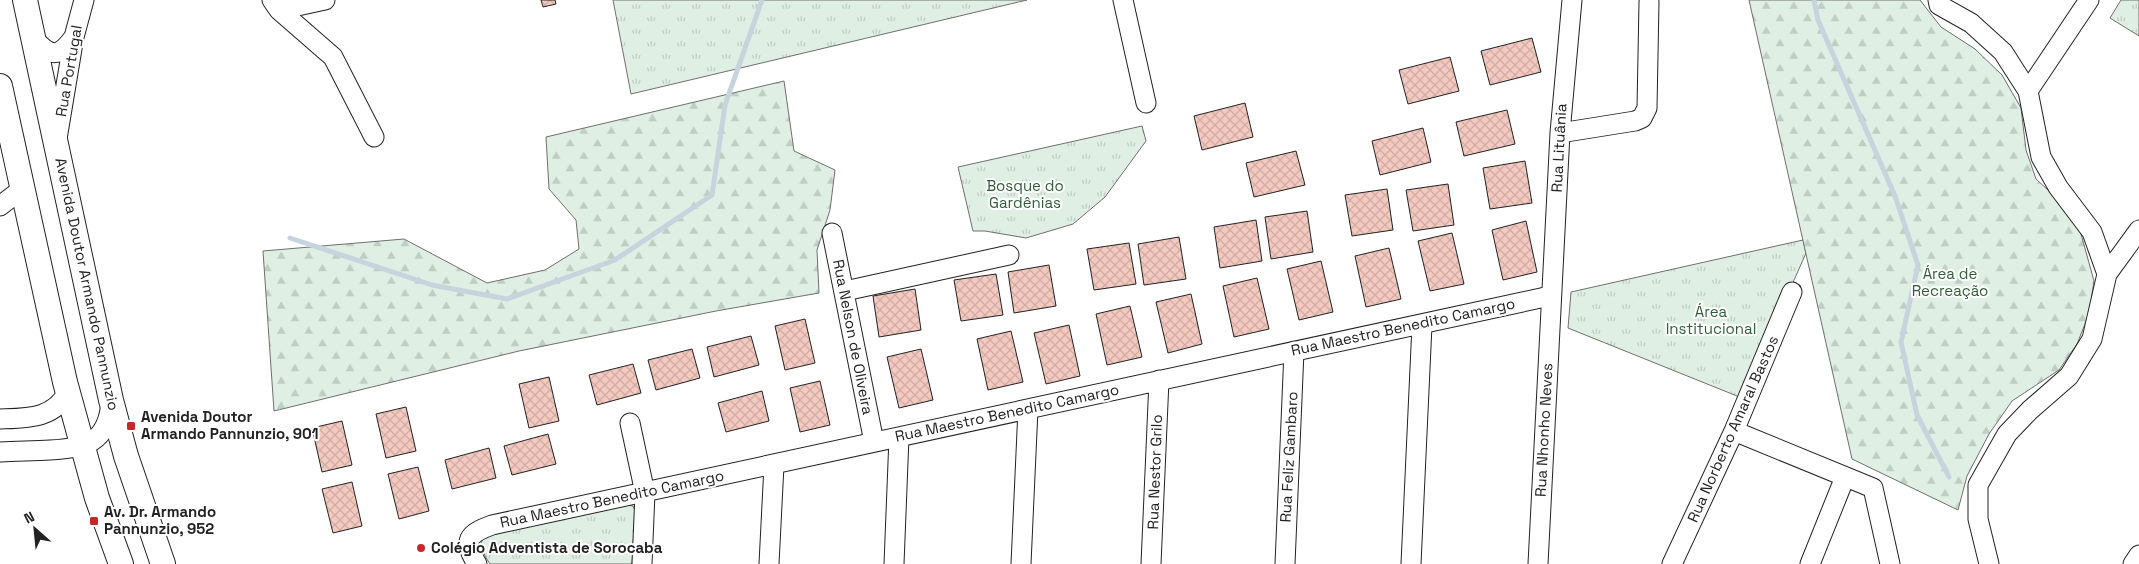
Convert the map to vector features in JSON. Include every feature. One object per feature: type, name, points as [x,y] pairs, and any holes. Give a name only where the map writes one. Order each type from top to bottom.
[{"type":"main road","name":"Avenida Doutor Armando Pannunzio","points":[[25,0],[111,400],[126,456],[163,564]]},
{"type":"main road","points":[[0,86],[68,391],[97,498],[121,564]]},
{"type":"street","name":"Rua Portugal","points":[[56,143],[74,37],[84,0]]},
{"type":"street","points":[[275,5],[325,0]]},
{"type":"street","points":[[1123,0],[1146,103]]},
{"type":"street","name":"Rua Lituânia","points":[[1550,296],[1560,133],[1572,0]]},
{"type":"street","points":[[1938,0],[1939,5],[1971,23],[2003,52],[2028,92],[2041,157],[2058,186],[2092,232],[2107,274]]},
{"type":"street","points":[[2028,92],[2089,0]]},
{"type":"street","points":[[1560,133],[1635,121],[1645,114],[1647,108],[1649,2]]},
{"type":"street","points":[[275,5],[333,57],[374,137]]},
{"type":"street","points":[[34,39],[44,49],[53,53],[60,52],[74,37]]},
{"type":"street","points":[[0,206],[22,189]]},
{"type":"street","points":[[1989,564],[1978,519],[1978,485],[2007,434],[2030,410],[2069,376],[2092,338],[2107,274],[2139,230]]},
{"type":"street","name":"Rua Nelson de Oliveira","points":[[832,232],[874,442]]},
{"type":"street","points":[[845,291],[1009,255]]},
{"type":"street","name":"Rua Norberto Amaral Bastos","points":[[1672,564],[1734,431],[1792,292]]},
{"type":"street","name":"Rua Maestro Benedito Camargo","points":[[477,564],[468,549],[469,538],[474,531],[492,525],[1550,296]]},
{"type":"street","name":"Rua Nhonho Neves","points":[[1538,564],[1550,296]]},
{"type":"street","points":[[1411,564],[1422,325]]},
{"type":"street","name":"Rua Feliz Gambaro","points":[[1285,564],[1294,351]]},
{"type":"street","name":"Rua Nestor Grilo","points":[[1151,564],[1159,380]]},
{"type":"street","points":[[0,419],[40,416],[54,409],[64,400],[68,391]]},
{"type":"street","points":[[0,452],[66,449],[83,446],[95,440],[101,433],[110,416],[111,400]]},
{"type":"street","points":[[1021,564],[1028,409]]},
{"type":"street","points":[[630,423],[645,493],[642,564]]},
{"type":"street","points":[[1734,431],[1873,488],[1890,564]]},
{"type":"street","points":[[894,564],[899,437]]},
{"type":"street","points":[[769,564],[774,465]]},
{"type":"street","points":[[1810,564],[1846,477]]},
{"type":"street","points":[[2133,564],[2139,555]]},
{"type":"green space","points":[[613,0],[1027,0],[631,94]]},
{"type":"green space","name":"Área de Recreação","points":[[1749,0],[1920,0],[1941,27],[1975,49],[2002,75],[2021,108],[2026,150],[2036,179],[2062,203],[2081,234],[2094,281],[2089,314],[2077,344],[2059,370],[2012,401],[1989,434],[1967,476],[1958,510],[1852,459]]},
{"type":"green space","points":[[2121,0],[2139,0],[2139,36],[2110,18]]},
{"type":"green space","points":[[784,81],[794,151],[835,170],[830,210],[817,250],[819,293],[716,311],[519,351],[274,411],[263,251],[404,239],[487,283],[545,270],[579,249],[576,220],[549,189],[546,137]]},
{"type":"green space","name":"Bosque do Gardênias","points":[[1142,126],[1146,141],[1105,197],[1073,224],[1026,238],[985,231],[973,231],[958,167]]},
{"type":"green space","name":"Área Institucional","points":[[1803,240],[1806,253],[1742,398],[1568,328],[1571,292]]},
{"type":"green space","points":[[627,505],[633,506],[635,510],[632,564],[490,564],[485,556],[481,543],[485,534]]},
{"type":"building","points":[[541,0],[555,0],[556,4],[543,7]]},
{"type":"building","points":[[1532,38],[1541,72],[1490,85],[1481,51]]},
{"type":"building","points":[[1450,57],[1459,91],[1408,104],[1399,70]]},
{"type":"building","points":[[1245,103],[1253,137],[1202,150],[1194,116]]},
{"type":"building","points":[[1507,110],[1515,144],[1464,156],[1456,122]]},
{"type":"building","points":[[1423,128],[1431,162],[1380,175],[1372,141]]},
{"type":"building","points":[[1296,151],[1305,185],[1254,197],[1246,163]]},
{"type":"building","points":[[1525,161],[1532,203],[1490,209],[1483,168]]},
{"type":"building","points":[[1448,184],[1454,225],[1413,231],[1406,190]]},
{"type":"building","points":[[1387,189],[1393,230],[1352,236],[1345,195]]},
{"type":"building","points":[[1307,211],[1313,252],[1271,259],[1265,217]]},
{"type":"building","points":[[1256,220],[1262,261],[1220,268],[1214,227]]},
{"type":"building","points":[[1526,221],[1537,272],[1503,280],[1492,230]]},
{"type":"building","points":[[1452,233],[1464,284],[1430,291],[1418,241]]},
{"type":"building","points":[[1179,237],[1186,279],[1144,285],[1138,244]]},
{"type":"building","points":[[1129,243],[1136,284],[1094,290],[1087,249]]},
{"type":"building","points":[[1389,248],[1401,299],[1366,307],[1355,256]]},
{"type":"building","points":[[1321,261],[1333,312],[1299,320],[1287,269]]},
{"type":"building","points":[[1049,265],[1056,306],[1014,313],[1008,272]]},
{"type":"building","points":[[996,274],[1003,315],[961,321],[954,280]]},
{"type":"building","points":[[1257,278],[1269,329],[1234,337],[1223,286]]},
{"type":"building","points":[[915,289],[921,330],[879,337],[873,296]]},
{"type":"building","points":[[1191,294],[1202,344],[1168,353],[1156,302]]},
{"type":"building","points":[[1130,306],[1142,357],[1107,365],[1096,314]]},
{"type":"building","points":[[805,319],[815,363],[785,370],[775,326]]},
{"type":"building","points":[[1069,325],[1080,376],[1046,384],[1034,333]]},
{"type":"building","points":[[1011,331],[1023,382],[988,390],[977,339]]},
{"type":"building","points":[[751,336],[759,365],[714,377],[707,347]]},
{"type":"building","points":[[692,349],[700,378],[656,390],[648,360]]},
{"type":"building","points":[[921,349],[933,400],[899,408],[887,357]]},
{"type":"building","points":[[633,364],[641,393],[597,405],[589,375]]},
{"type":"building","points":[[549,377],[559,421],[529,428],[519,384]]},
{"type":"building","points":[[820,381],[830,425],[800,432],[790,388]]},
{"type":"building","points":[[762,391],[769,421],[726,432],[718,403]]},
{"type":"building","points":[[406,407],[416,451],[386,458],[376,414]]},
{"type":"building","points":[[342,421],[352,465],[322,472],[312,428]]},
{"type":"building","points":[[548,434],[556,464],[512,475],[504,446]]},
{"type":"building","points":[[489,448],[496,478],[452,489],[445,460]]},
{"type":"building","points":[[418,467],[429,511],[399,519],[388,474]]},
{"type":"building","points":[[352,482],[362,526],[333,533],[322,489]]},
{"type":"waterway","points":[[290,238],[432,285],[507,299],[615,260],[712,195],[725,105],[762,0]]},
{"type":"waterway","points":[[1814,0],[1818,20],[1895,196],[1918,265],[1901,342],[1917,415],[1949,477]]},
{"type":"place","name":"Avenida Doutor Armando Pannunzio, 901","points":[[131,426]]},
{"type":"place","name":"Av. Dr. Armando Pannunzio, 952","points":[[94,521]]},
{"type":"place","name":"Colégio Adventista de Sorocaba","points":[[421,548]]}]
